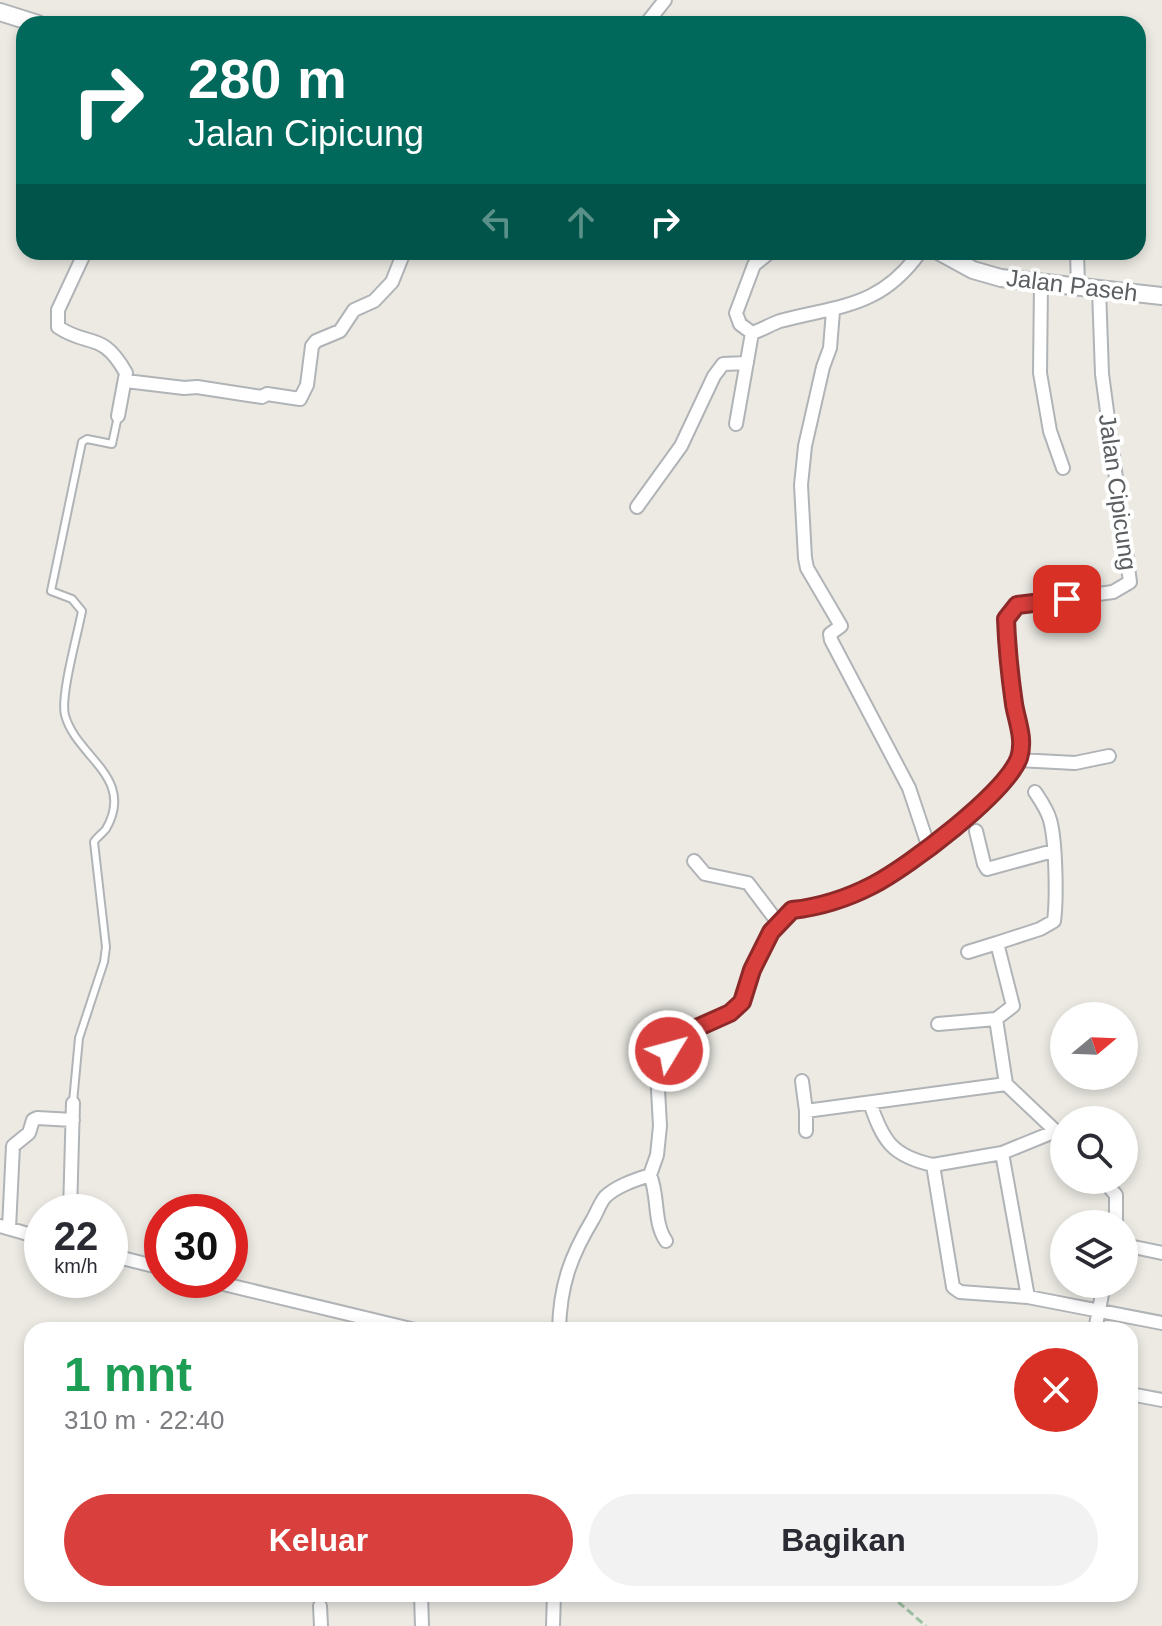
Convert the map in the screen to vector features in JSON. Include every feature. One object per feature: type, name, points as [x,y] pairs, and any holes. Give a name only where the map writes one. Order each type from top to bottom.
[{"type":"street","points":[[652,16],[665,0]]},
{"type":"street","points":[[81,260],[58,310],[58,327],[65,332],[98,341],[113,352],[126,373],[118,416]]},
{"type":"street","points":[[126,381],[300,399],[307,385],[312,346],[316,341],[340,331],[354,310],[374,301],[392,282],[401,260]]},
{"type":"street","points":[[752,333],[740,324],[736,313],[754,265],[760,260]]},
{"type":"street","points":[[752,333],[777,322],[833,311],[867,299],[907,270],[914,260]]},
{"type":"street","name":"Jalan Paseh","points":[[955,260],[987,274],[1162,296]]},
{"type":"street","points":[[1077,260],[1078,286]]},
{"type":"street","points":[[1041,282],[1040,373],[1050,431],[1063,468]]},
{"type":"street","name":"Jalan Cipicung","points":[[1017,761],[1021,732],[1013,693],[1006,619],[1017,605],[1113,592],[1130,582],[1102,374],[1099,289]]},
{"type":"street","points":[[833,311],[830,348],[805,446],[801,485],[805,558],[807,568],[841,626],[830,637],[909,788],[929,848]]},
{"type":"street","points":[[736,424],[752,333]]},
{"type":"street","points":[[637,507],[681,446],[714,376],[723,364],[747,363]]},
{"type":"street","points":[[666,1241],[659,1226],[650,1175],[657,1155],[660,1126],[657,1071],[681,1035],[730,1013],[742,1002],[752,970],[771,932],[792,910],[816,908],[873,885],[929,848],[995,791],[1017,761],[1075,763],[1109,756]]},
{"type":"street","points":[[968,952],[1040,929],[1054,921],[1055,878],[1050,820],[1035,792]]},
{"type":"street","points":[[976,831],[987,869],[1053,851]]},
{"type":"street","points":[[694,861],[705,874],[748,883],[779,924]]},
{"type":"street","points":[[938,1024],[996,1019],[1013,1006],[997,943]]},
{"type":"street","points":[[996,1019],[1006,1084],[1050,1126]]},
{"type":"street","points":[[802,1081],[806,1131]]},
{"type":"street","points":[[806,1111],[1006,1084]]},
{"type":"street","points":[[71,1194],[73,1103]]},
{"type":"street","points":[[870,1103],[880,1133],[889,1146],[916,1161],[933,1165],[1002,1153],[1050,1138]]},
{"type":"street","points":[[5,1227],[13,1146],[29,1133],[33,1120],[37,1118],[73,1120]]},
{"type":"street","points":[[1002,1153],[1028,1297]]},
{"type":"street","points":[[933,1165],[955,1290],[1028,1297],[1162,1323]]},
{"type":"street","points":[[559,1322],[564,1278],[578,1243],[606,1196],[650,1175]]},
{"type":"street","points":[[1138,1248],[1162,1253]]},
{"type":"street","points":[[248,1290],[382,1322]]},
{"type":"street","points":[[1096,1322],[1101,1298]]},
{"type":"street","points":[[1138,1396],[1162,1400]]},
{"type":"street","points":[[421,1602],[422,1626]]},
{"type":"street","points":[[553,1626],[554,1602]]},
{"type":"street","points":[[320,1606],[321,1626]]},
{"type":"lane","points":[[73,1103],[79,1038],[106,947],[94,842],[103,834],[111,818],[114,799],[108,776],[71,731],[63,706],[82,611],[72,599],[51,591],[82,442],[87,439],[112,444],[118,416]]},
{"type":"path","points":[[898,1602],[926,1626]]},
{"type":"route","points":[[669,1051],[681,1035],[730,1013],[742,1002],[752,970],[771,932],[792,910],[816,908],[873,885],[925,851],[995,791],[1018,760],[1021,746],[1007,650],[1006,619],[1017,605],[1067,599]]}]
